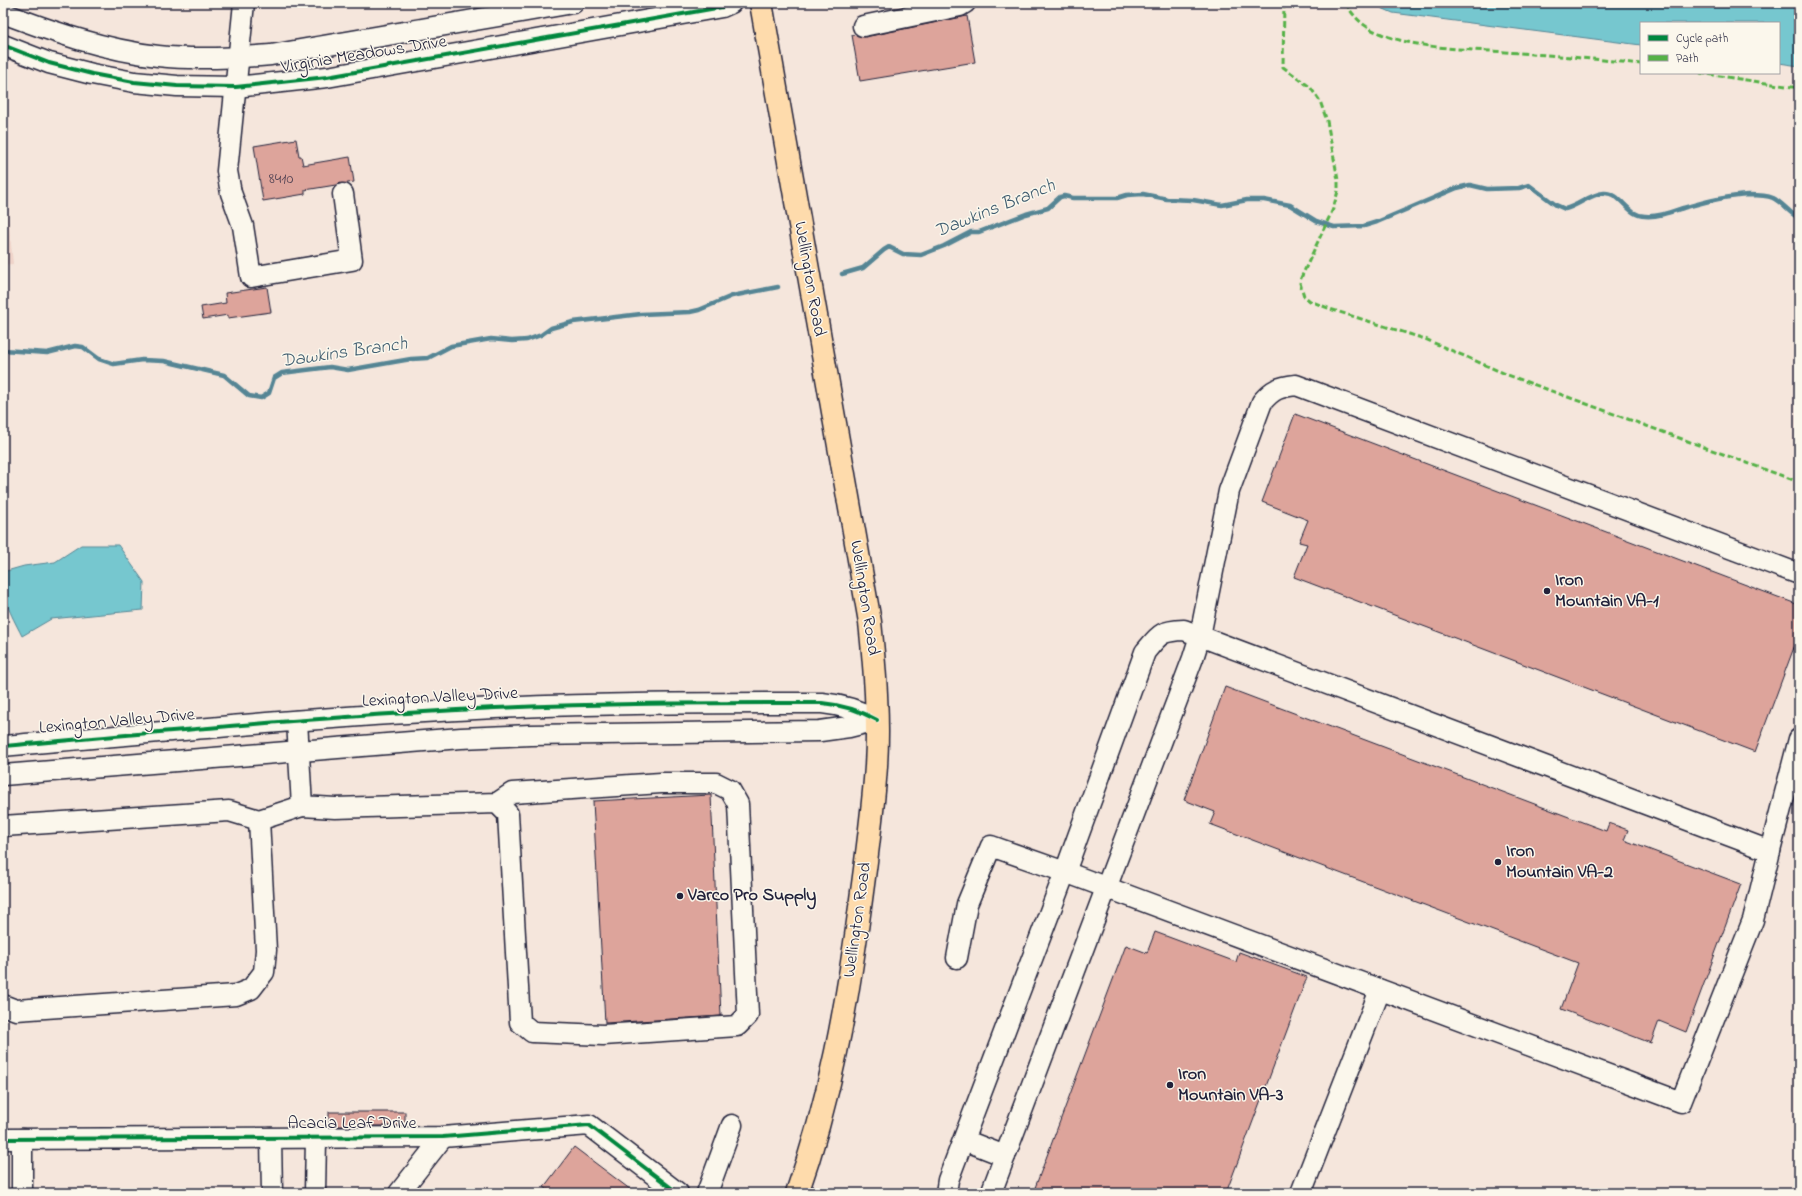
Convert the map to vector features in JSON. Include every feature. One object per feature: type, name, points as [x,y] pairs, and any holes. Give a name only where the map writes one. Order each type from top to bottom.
[{"type":"main road","name":"Wellington Road","points":[[761,3],[870,622],[875,673],[877,720],[876,766],[872,815],[846,1007],[822,1117],[797,1193]]},
{"type":"street","points":[[244,3],[227,171],[231,193],[243,226],[251,277],[352,260],[344,194]]},
{"type":"street","name":"Virginia Meadows Drive","points":[[3,13],[49,30],[130,51],[158,56],[238,58],[271,55],[573,3]]},
{"type":"street","name":"Virginia Meadows Drive","points":[[3,45],[50,63],[92,74],[134,82],[178,86],[236,87],[327,77],[722,6],[731,3]]},
{"type":"street","points":[[863,26],[960,6],[965,3]]},
{"type":"street","points":[[991,1193],[1107,888],[1200,636],[1228,491],[1262,402],[1270,392],[1280,387],[1296,385],[1799,574]]},
{"type":"street","points":[[946,1193],[948,1180],[1065,872],[1145,652],[1159,635],[1169,630],[1184,630],[1770,851]]},
{"type":"street","name":"Lexington Valley Drive","points":[[3,746],[297,721],[541,706],[800,703],[842,705],[860,710],[877,720]]},
{"type":"street","points":[[3,775],[300,750],[530,735],[820,731],[849,727],[877,720]]},
{"type":"street","points":[[297,721],[300,750],[302,806]]},
{"type":"street","points":[[957,958],[967,904],[991,846],[1065,872],[1682,1102],[1753,920],[1799,738]]},
{"type":"street","points":[[3,826],[229,811],[259,820],[302,806],[334,808],[497,803],[512,793],[661,783],[716,783],[730,790],[738,804],[748,1015],[737,1026],[603,1035],[532,1032],[520,1022],[508,814],[497,803]]},
{"type":"street","points":[[3,1005],[16,1010],[236,995],[251,989],[264,972],[266,950],[259,820]]},
{"type":"street","points":[[1301,1193],[1380,990]]},
{"type":"street","name":"Acacia Leaf Drive","points":[[12,1139],[443,1137],[589,1125],[678,1193]]},
{"type":"street","points":[[707,1193],[732,1125]]},
{"type":"street","points":[[398,1193],[443,1137]]},
{"type":"street","points":[[271,1138],[272,1193]]},
{"type":"street","points":[[315,1193],[316,1138]]},
{"type":"street","points":[[12,1139],[22,1193]]},
{"type":"street","points":[[964,1140],[1005,1156]]},
{"type":"shaded area","points":[[3,168],[13,264],[3,265]]},
{"type":"water","points":[[1370,3],[1799,3],[1799,66],[1780,63],[1780,22],[1640,22],[1640,45],[1393,13]]},
{"type":"water","points":[[81,545],[118,545],[144,582],[143,610],[51,619],[22,636],[8,606],[4,591],[3,572],[24,566],[55,562]]},
{"type":"building","points":[[967,16],[975,62],[860,81],[852,35],[865,37]]},
{"type":"building","points":[[296,139],[299,156],[301,156],[303,165],[350,157],[354,182],[305,190],[305,194],[263,201],[254,146]]},
{"type":"building","points":[[267,287],[271,312],[228,318],[228,315],[203,319],[201,307],[226,303],[225,293]]},
{"type":"building","name":"Iron Mountain VA-1","points":[[1295,414],[1799,605],[1799,634],[1755,752],[1294,577],[1307,544],[1299,542],[1308,520],[1262,502]]},
{"type":"building","name":"Iron Mountain VA-2","points":[[1225,687],[1606,831],[1609,823],[1628,830],[1624,840],[1741,884],[1686,1032],[1659,1021],[1651,1043],[1561,1009],[1578,963],[1210,824],[1215,812],[1184,800]]},
{"type":"building","points":[[711,795],[721,1016],[605,1023],[593,801]]},
{"type":"building","name":"Iron Mountain VA-3","points":[[1155,932],[1236,962],[1239,952],[1307,977],[1226,1193],[1033,1193],[1126,945],[1147,953]]},
{"type":"building","points":[[329,1112],[405,1112],[405,1126],[329,1126]]},
{"type":"building","points":[[574,1147],[635,1193],[553,1193],[544,1187]]},
{"type":"waterway","name":"Dawkins Branch","points":[[842,274],[863,268],[889,247],[903,254],[921,255],[944,246],[971,232],[979,232],[1026,214],[1048,208],[1060,197],[1064,196],[1073,198],[1117,198],[1127,195],[1143,194],[1167,199],[1193,200],[1222,205],[1247,200],[1264,200],[1290,205],[1316,221],[1334,227],[1364,226],[1377,222],[1457,188],[1470,185],[1487,189],[1519,188],[1529,185],[1556,205],[1565,209],[1604,193],[1615,196],[1633,212],[1639,215],[1655,216],[1724,198],[1758,195],[1773,198],[1799,218]]},
{"type":"waterway","name":"Dawkins Branch","points":[[3,350],[47,353],[75,346],[83,347],[99,359],[114,364],[142,360],[164,361],[224,375],[249,396],[261,398],[269,393],[274,378],[282,373],[330,367],[348,370],[411,359],[428,358],[451,346],[491,339],[512,341],[527,340],[541,335],[551,328],[573,322],[641,314],[690,312],[699,310],[732,296],[778,287]]},
{"type":"marked path","points":[[1284,3],[1283,67],[1310,87],[1320,101],[1327,121],[1338,180],[1338,191],[1333,209],[1301,278],[1300,283],[1304,296],[1310,301],[1333,310],[1425,339],[1508,375],[1799,482]]},
{"type":"marked path","points":[[1346,3],[1356,17],[1368,28],[1393,38],[1409,42],[1457,49],[1640,64]]},
{"type":"marked path","points":[[1707,74],[1799,88]]},
{"type":"cycle path","points":[[3,45],[49,63],[92,74],[134,82],[177,86],[236,87],[327,77],[722,7],[731,3]]},
{"type":"cycle path","points":[[3,746],[358,716],[476,709],[606,704],[822,703],[851,708],[877,720]]},
{"type":"cycle path","points":[[3,1139],[443,1137],[589,1125],[678,1193]]},
{"type":"place","name":"Iron Mountain VA-1","points":[[1547,591]]},
{"type":"place","name":"Iron Mountain VA-2","points":[[1498,862]]},
{"type":"place","name":"Varco Pro Supply","points":[[680,896]]},
{"type":"place","name":"Iron Mountain VA-3","points":[[1170,1085]]}]
